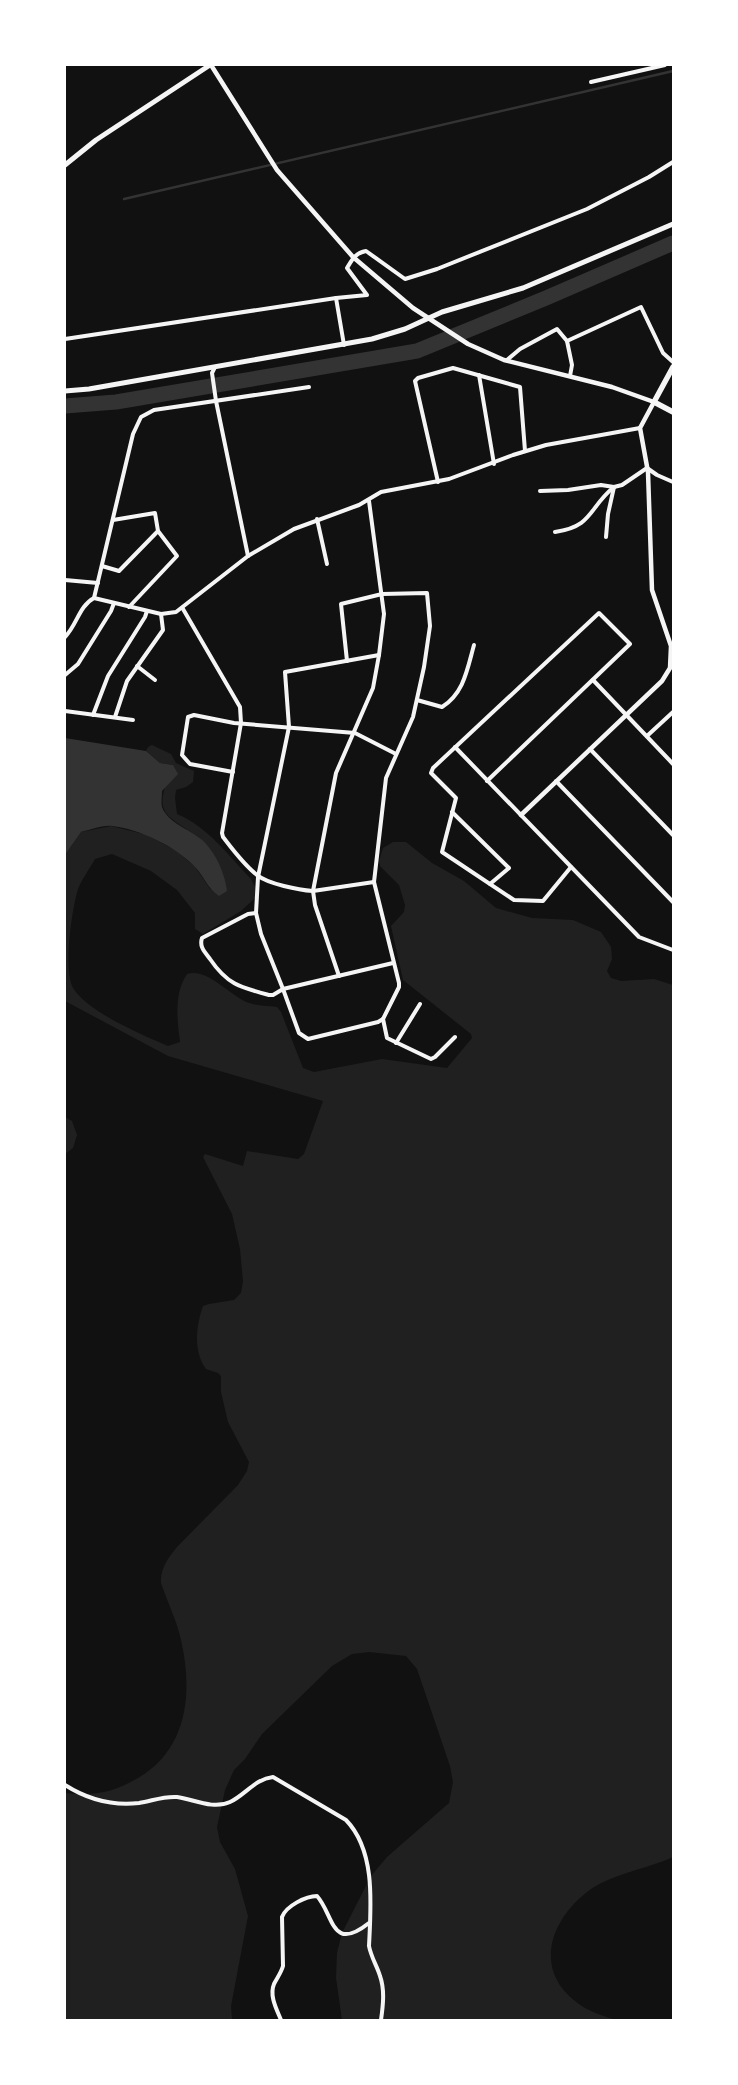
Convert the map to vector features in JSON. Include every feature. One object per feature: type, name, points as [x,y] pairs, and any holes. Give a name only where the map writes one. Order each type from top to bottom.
[{"type":"main road","points":[[65,166],[96,140],[210,65]]},
{"type":"main road","points":[[65,391],[89,389],[372,339],[405,329],[442,312],[523,288],[673,224]]},
{"type":"main road","points":[[673,367],[654,402],[673,412]]},
{"type":"street","points":[[210,65],[277,170],[354,257],[413,308],[468,344],[505,360],[612,387],[654,402],[640,428],[647,468],[652,590],[672,646],[670,668],[662,681],[521,815]]},
{"type":"street","points":[[591,82],[665,65]]},
{"type":"street","points":[[65,339],[336,298],[368,295],[347,268],[354,257],[366,251],[405,279],[437,269],[587,209],[649,177],[673,162]]},
{"type":"street","points":[[336,298],[344,344]]},
{"type":"street","points":[[567,341],[641,307],[663,353],[673,362]]},
{"type":"street","points":[[505,360],[520,349],[557,329],[567,341],[572,365],[570,376]]},
{"type":"street","points":[[215,367],[212,373],[216,399],[248,556]]},
{"type":"street","points":[[438,482],[415,381],[418,378],[453,368],[520,387],[525,451]]},
{"type":"street","points":[[479,375],[494,464]]},
{"type":"street","points":[[94,598],[133,434],[142,417],[154,410],[216,399],[309,387]]},
{"type":"street","points":[[65,637],[78,619],[85,603],[94,598],[160,614],[183,609],[248,556],[294,529],[369,501],[381,492],[438,482],[494,464],[525,451],[640,428]]},
{"type":"street","points":[[647,468],[673,482]]},
{"type":"street","points":[[540,491],[568,490],[601,485],[614,487],[622,485],[647,468]]},
{"type":"street","points":[[555,532],[577,527],[584,522],[601,499],[614,487]]},
{"type":"street","points":[[606,537],[608,514],[614,487]]},
{"type":"street","points":[[340,976],[315,905],[313,891],[336,773],[340,760],[355,733],[373,688],[379,655],[384,614],[369,501]]},
{"type":"street","points":[[113,520],[155,513],[158,531],[177,556],[130,607]]},
{"type":"street","points":[[317,519],[328,564]]},
{"type":"street","points":[[102,566],[119,570],[158,531]]},
{"type":"street","points":[[65,580],[98,583]]},
{"type":"street","points":[[346,661],[341,604],[382,594],[427,593],[430,626],[418,700],[385,786],[374,882],[398,987],[383,1019],[378,1022],[308,1038],[303,1037],[299,1033],[261,934],[256,913],[258,877],[289,727],[285,672],[346,661],[379,655]]},
{"type":"street","points":[[65,675],[78,664],[114,603]]},
{"type":"street","points":[[183,609],[237,701],[242,723],[222,833],[223,837],[258,877],[274,883],[313,891],[374,882]]},
{"type":"street","points":[[93,715],[108,676],[147,611]]},
{"type":"street","points":[[487,781],[630,644],[599,613],[455,747],[433,768],[431,773],[456,798],[442,852],[514,900],[543,901],[571,867]]},
{"type":"street","points":[[115,717],[127,682],[163,630],[160,614]]},
{"type":"street","points":[[418,700],[442,707],[454,700],[465,678],[474,646]]},
{"type":"street","points":[[137,666],[155,680]]},
{"type":"street","points":[[593,680],[673,764]]},
{"type":"street","points":[[65,711],[133,720]]},
{"type":"street","points":[[647,736],[673,712]]},
{"type":"street","points":[[233,772],[190,764],[185,760],[182,755],[188,717],[194,715],[242,723],[355,733],[396,754]]},
{"type":"street","points":[[455,747],[638,937],[673,950]]},
{"type":"street","points":[[590,749],[673,835]]},
{"type":"street","points":[[556,781],[673,902]]},
{"type":"street","points":[[452,812],[509,868],[490,884]]},
{"type":"street","points":[[256,913],[248,914],[202,938],[202,947],[220,974],[240,988],[273,995],[283,989],[393,963]]},
{"type":"street","points":[[396,1043],[420,1004]]},
{"type":"street","points":[[383,1019],[387,1038],[431,1059],[436,1057],[455,1038]]},
{"type":"street","points":[[65,1785],[94,1799],[118,1803],[139,1803],[166,1797],[220,1805],[230,1802],[260,1781],[272,1777],[346,1820],[355,1829],[368,1864],[369,1946],[382,1987],[383,2005],[381,2020]]},
{"type":"street","points":[[282,2020],[272,1993],[273,1985],[283,1966],[284,1913],[304,1899],[317,1896],[321,1900],[331,1924],[336,1930],[351,1934],[369,1923]]},
{"type":"shaded area","points":[[65,738],[146,751],[160,763],[173,765],[178,774],[162,791],[162,807],[169,817],[196,835],[211,850],[222,870],[227,891],[219,896],[211,889],[194,866],[167,845],[145,835],[122,828],[104,826],[81,832],[65,855]]},
{"type":"shaded area","points":[[152,745],[171,754],[176,763],[194,771],[193,782],[186,787],[176,790],[177,814],[198,826],[226,851],[251,879],[255,887],[255,898],[241,911],[203,934],[195,929],[195,913],[177,890],[151,871],[112,854],[95,859],[78,889],[76,898],[71,924],[70,979],[73,988],[80,997],[91,1006],[116,1022],[144,1036],[168,1046],[180,1042],[177,1015],[178,998],[187,974],[195,973],[210,978],[249,1003],[277,1007],[281,1012],[303,1068],[314,1072],[382,1059],[447,1068],[472,1038],[471,1034],[403,980],[391,926],[404,912],[405,905],[399,885],[380,866],[379,861],[383,848],[393,842],[406,842],[432,863],[464,881],[496,908],[532,918],[573,920],[601,932],[611,947],[612,959],[607,971],[611,978],[621,981],[654,979],[673,985],[673,1857],[610,1879],[591,1889],[577,1900],[557,1928],[552,1943],[551,1958],[554,1973],[562,1988],[575,2001],[595,2013],[617,2020],[342,2020],[336,1978],[337,1953],[342,1933],[371,1876],[387,1857],[449,1803],[453,1782],[450,1766],[417,1669],[406,1656],[369,1652],[352,1654],[332,1666],[262,1734],[245,1759],[234,1770],[225,1790],[217,1827],[220,1842],[235,1869],[248,1916],[231,2006],[232,2020],[65,2020],[65,1793],[94,1794],[120,1787],[138,1778],[155,1766],[168,1752],[183,1718],[186,1699],[186,1679],[181,1640],[161,1583],[163,1568],[177,1547],[238,1485],[247,1471],[249,1462],[228,1422],[221,1392],[221,1376],[206,1369],[197,1346],[197,1330],[203,1306],[234,1300],[241,1293],[243,1281],[240,1249],[232,1214],[203,1157],[205,1154],[243,1166],[247,1151],[298,1159],[304,1154],[323,1101],[168,1056],[65,1001],[65,855],[81,832],[111,826],[148,835],[178,852],[195,867],[211,890],[201,839],[177,823],[165,810],[163,794],[173,765],[160,763],[146,751]]},
{"type":"shaded area","points":[[65,1117],[72,1121],[77,1135],[73,1148],[65,1154]]},
{"type":"waterway","points":[[124,199],[673,71]]},
{"type":"waterway","points":[[65,406],[116,402],[417,351],[673,243]]}]
